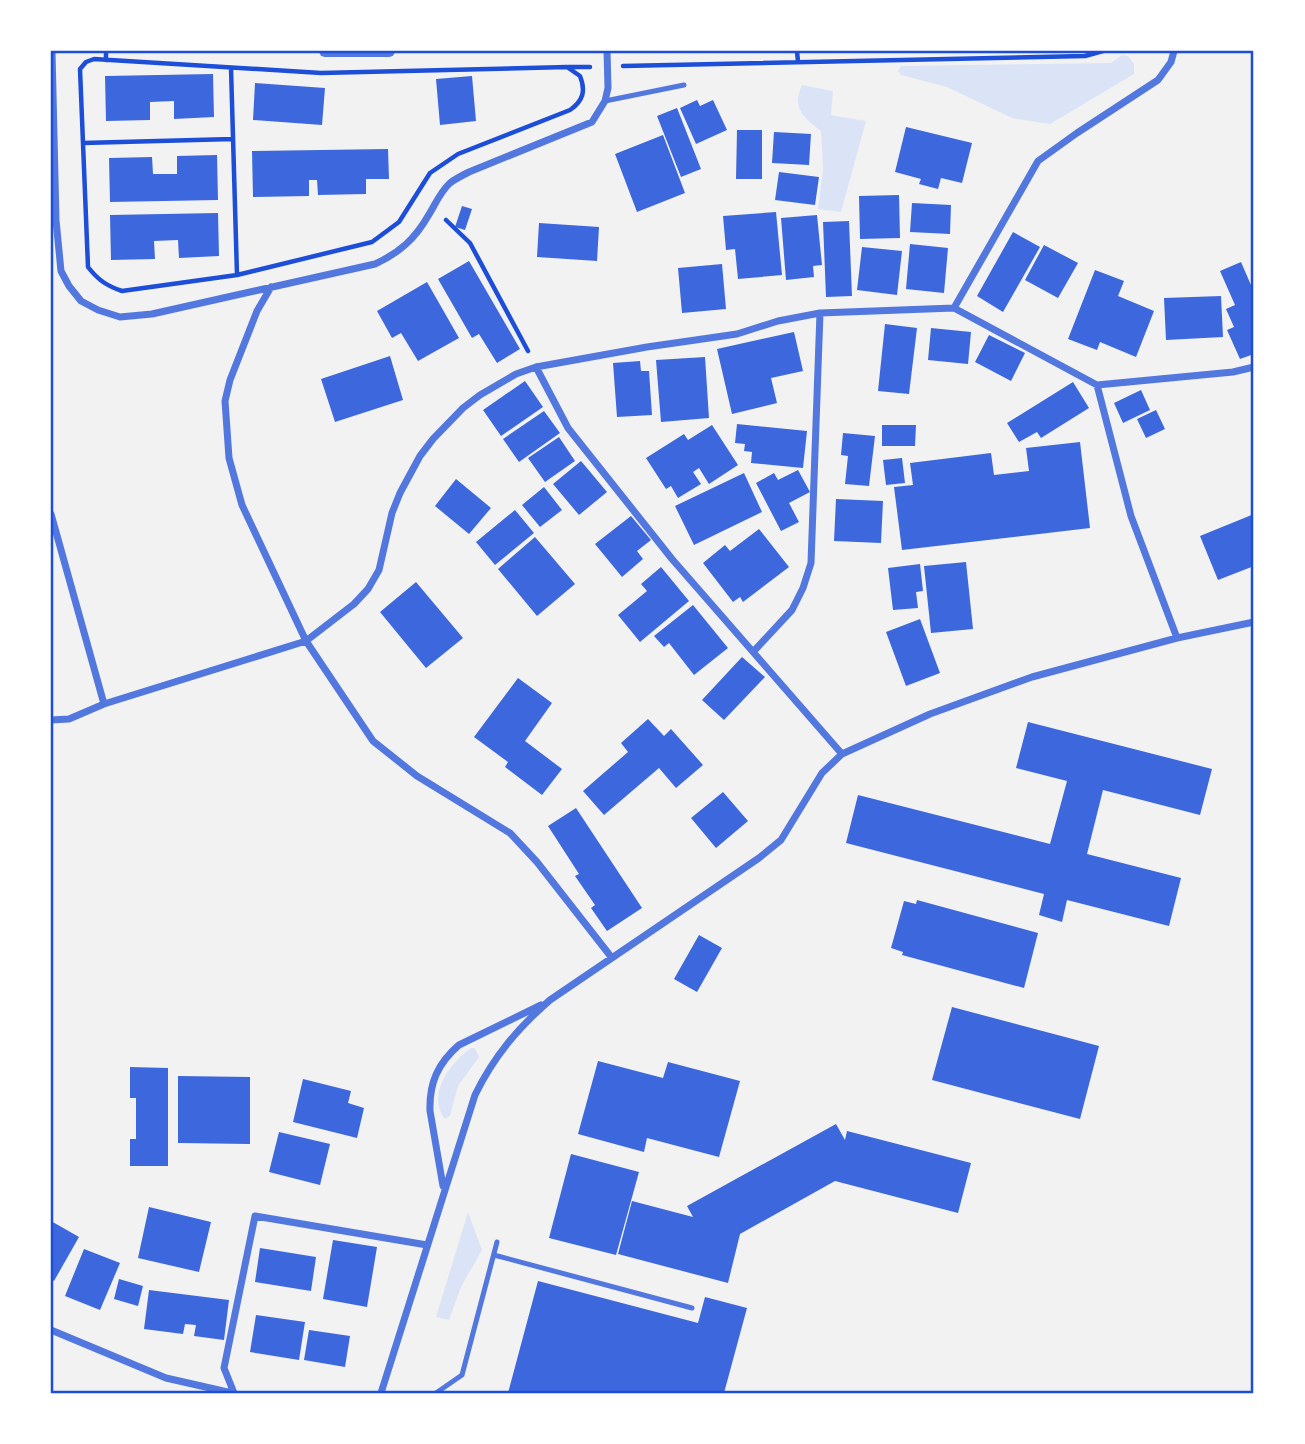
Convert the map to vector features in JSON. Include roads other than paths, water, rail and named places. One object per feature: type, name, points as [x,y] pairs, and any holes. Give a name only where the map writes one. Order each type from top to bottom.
[{"type":"street","points":[[52,51],[56,220],[61,271],[81,301],[120,317],[152,314],[375,264],[391,256],[406,246],[450,183],[470,172],[592,122],[605,101],[607,51]]},
{"type":"street","points":[[325,51],[389,51]]},
{"type":"street","points":[[954,308],[1038,161],[1158,80],[1171,62],[1174,51]]},
{"type":"street","points":[[271,287],[257,311],[230,380],[225,401],[229,458],[242,505],[306,641],[373,741],[417,776],[510,832],[537,862],[612,958]]},
{"type":"street","points":[[51,720],[69,719],[104,704],[306,641],[354,604],[368,589],[379,570],[392,513],[400,493],[420,456],[433,439],[463,408],[480,396],[516,374],[536,367],[737,334],[778,321],[820,313],[954,308],[1097,385],[1233,372],[1254,367]]},
{"type":"street","points":[[754,652],[792,610],[811,563],[820,313]]},
{"type":"street","points":[[536,367],[568,428],[672,559],[842,754]]},
{"type":"street","points":[[1097,385],[1130,516],[1177,638]]},
{"type":"street","points":[[51,514],[104,704]]},
{"type":"street","points":[[381,1393],[468,1112],[483,1078],[515,1033],[551,1000],[760,858],[781,840],[822,773],[842,754],[930,714],[1032,677],[1177,638],[1254,622]]},
{"type":"street","points":[[444,1190],[430,1111],[429,1098],[435,1074],[458,1045],[551,1000]]},
{"type":"street","points":[[233,1393],[224,1368],[255,1216],[427,1245]]},
{"type":"street","points":[[51,1330],[166,1378],[233,1393]]},
{"type":"lane","points":[[605,101],[684,85]]},
{"type":"lane","points":[[436,1393],[462,1375],[497,1242]]},
{"type":"lane","points":[[494,1255],[692,1308]]}]
